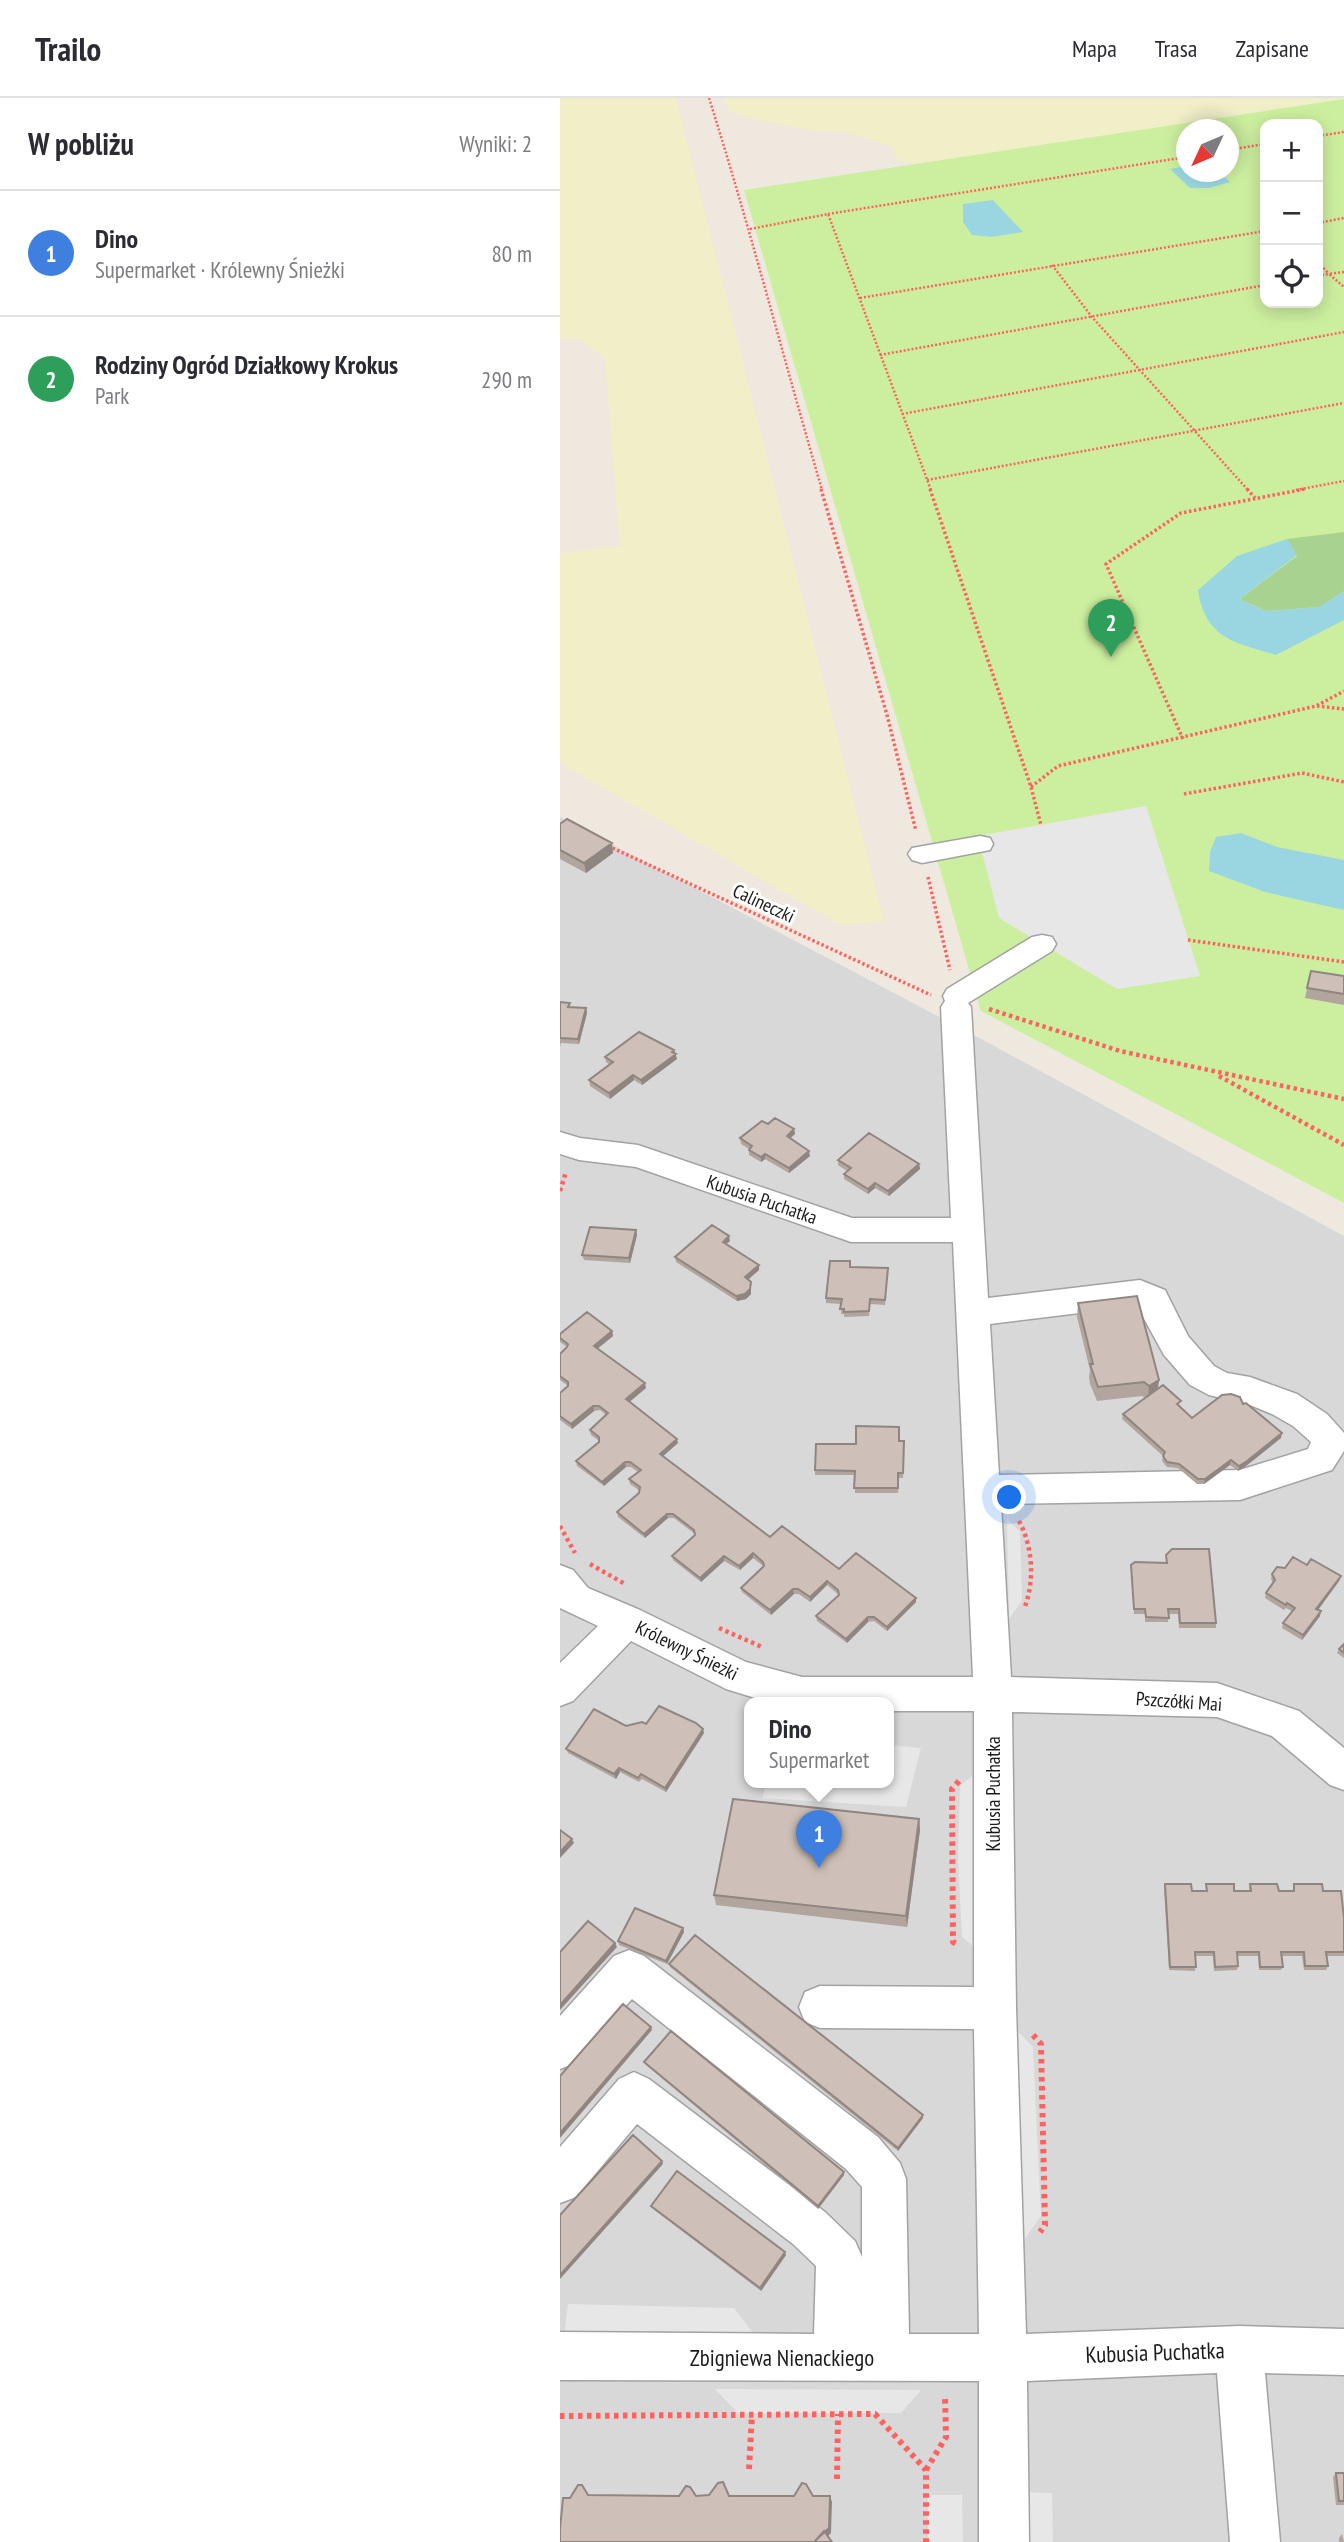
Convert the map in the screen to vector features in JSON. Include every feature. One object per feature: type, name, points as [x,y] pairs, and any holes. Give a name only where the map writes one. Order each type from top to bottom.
[{"type":"street","points":[[922,854],[980,845]]},
{"type":"street","points":[[956,1001],[1042,944]]},
{"type":"street","name":"Kubusia Puchatka","points":[[956,1001],[1012,2019],[1003,2358],[1004,2542]]},
{"type":"street","name":"Kubusia Puchatka","points":[[560,1143],[579,1149],[638,1156],[850,1230],[968,1230]]},
{"type":"street","points":[[972,1313],[1140,1293],[1153,1299],[1163,1324],[1188,1362],[1213,1382],[1251,1392],[1293,1408],[1321,1426],[1331,1442],[1321,1460],[1240,1485],[982,1490]]},
{"type":"street","name":"Królewny Śnieżki","points":[[560,1581],[575,1599],[630,1604],[739,1677],[802,1694],[993,1694]]},
{"type":"street","name":"Królewny Śnieżki","points":[[560,1689],[630,1604]]},
{"type":"street","name":"Pszczółki Mai","points":[[993,1694],[1217,1700],[1285,1723],[1344,1772]]},
{"type":"street","points":[[560,2048],[629,1970],[862,2152],[884,2179],[886,2357]]},
{"type":"street","points":[[820,2007],[1012,2019]]},
{"type":"street","points":[[560,2181],[634,2094],[809,2228],[839,2257],[837,2357]]},
{"type":"street","points":[[1239,2349],[1344,2352]]},
{"type":"street","name":"Kubusia Puchatka","points":[[1003,2358],[1239,2349],[1255,2542]]},
{"type":"street","name":"Zbigniewa Nienackiego","points":[[560,2356],[1003,2358]]},
{"type":"path","points":[[709,98],[750,229],[774,327],[887,715],[956,1001]]},
{"type":"path","points":[[1323,135],[1344,132]]},
{"type":"path","points":[[1239,148],[1260,145]]},
{"type":"path","points":[[750,229],[1176,159]]},
{"type":"path","points":[[828,214],[927,480],[1031,787],[1041,825]]},
{"type":"path","points":[[1323,221],[1344,218]]},
{"type":"path","points":[[860,298],[1051,264],[1260,232]]},
{"type":"path","points":[[1051,264],[1092,317],[1256,499]]},
{"type":"path","points":[[1323,267],[1344,287]]},
{"type":"path","points":[[1323,275],[1344,272]]},
{"type":"path","points":[[880,355],[1260,286]]},
{"type":"path","points":[[902,414],[1344,332]]},
{"type":"path","points":[[927,480],[1344,403]]},
{"type":"path","points":[[1183,739],[1106,564],[1181,513],[1344,481]]},
{"type":"path","points":[[1031,787],[1058,766],[1316,706],[1344,691]]},
{"type":"path","points":[[1316,706],[1344,709]]},
{"type":"path","points":[[1184,794],[1302,773],[1344,782]]},
{"type":"path","name":"Calineczki","points":[[597,841],[956,1001],[1101,1045],[1214,1073]]},
{"type":"path","points":[[1188,940],[1344,962]]},
{"type":"path","points":[[1214,1073],[1344,1099]]},
{"type":"path","points":[[1214,1073],[1344,1145]]},
{"type":"path","points":[[560,1191],[567,1170],[578,1170]]},
{"type":"path","points":[[560,1526],[578,1557],[630,1604]]},
{"type":"path","points":[[706,1622],[769,1650]]},
{"type":"path","points":[[1012,2019],[1041,2044],[1045,2225],[1038,2236]]},
{"type":"path","points":[[837,2479],[838,2414]]},
{"type":"path","points":[[560,2416],[875,2414],[926,2470],[926,2542]]},
{"type":"path","points":[[749,2469],[752,2415]]},
{"type":"shaded area","points":[[1146,806],[1200,976],[1117,989],[999,918],[978,836]]},
{"type":"shaded area","points":[[560,817],[985,1041],[1344,1236],[1344,2542],[560,2542]]},
{"type":"shaded area","points":[[1007,1518],[1020,1532],[1022,1601],[1009,1619]]},
{"type":"shaded area","points":[[894,1745],[921,1748],[906,1807],[763,1798],[765,1788],[894,1788]]},
{"type":"shaded area","points":[[973,1775],[978,1950],[962,1937],[958,1859],[960,1786]]},
{"type":"shaded area","points":[[1013,2026],[1033,2047],[1041,2216],[1021,2244]]},
{"type":"shaded area","points":[[568,2304],[734,2308],[759,2341],[564,2338]]},
{"type":"shaded area","points":[[715,2389],[921,2390],[901,2413],[738,2413]]},
{"type":"shaded area","points":[[1020,2492],[1052,2493],[1053,2542],[1021,2542]]},
{"type":"shaded area","points":[[928,2495],[962,2495],[963,2542],[928,2542]]},
{"type":"green space","points":[[560,98],[676,98],[884,921],[841,925],[560,763],[560,553],[620,546],[605,359],[579,339],[560,339]]},
{"type":"green space","points":[[725,98],[1344,98],[1215,119],[1176,119],[1176,125],[930,163],[898,161],[892,147],[847,132],[810,130],[748,118],[729,111]]},
{"type":"green space","points":[[1344,99],[1344,1203],[981,1011],[744,190],[1176,124],[1176,182],[1239,182],[1239,119],[1212,119]]},
{"type":"green space","points":[[1344,532],[1344,591],[1320,607],[1266,611],[1240,599],[1297,556],[1287,539]]},
{"type":"water","points":[[1184,182],[1230,182],[1209,188],[1190,188]]},
{"type":"water","points":[[993,200],[1023,232],[992,237],[972,235],[963,222],[963,204]]},
{"type":"water","points":[[1287,539],[1297,555],[1240,599],[1266,611],[1319,607],[1344,591],[1344,620],[1276,655],[1236,642],[1215,629],[1202,606],[1198,590],[1237,556]]},
{"type":"water","points":[[1241,833],[1277,847],[1344,860],[1344,910],[1265,892],[1209,871],[1210,852],[1216,837]]},
{"type":"building","points":[[567,819],[612,843],[584,863],[560,850],[560,824]]},
{"type":"building","points":[[1311,971],[1344,976],[1344,994],[1307,988]]},
{"type":"building","points":[[560,1002],[570,1003],[568,1007],[586,1008],[578,1039],[560,1038]]},
{"type":"building","points":[[639,1032],[674,1050],[672,1052],[676,1054],[641,1080],[633,1075],[609,1093],[589,1080],[613,1062],[605,1057]]},
{"type":"building","points":[[775,1118],[794,1129],[787,1136],[809,1151],[789,1168],[765,1154],[761,1157],[749,1150],[752,1146],[740,1138],[762,1121],[768,1124]]},
{"type":"building","points":[[869,1133],[919,1164],[888,1191],[875,1183],[868,1189],[844,1174],[851,1168],[838,1160]]},
{"type":"building","points":[[712,1225],[729,1236],[723,1242],[759,1265],[745,1277],[751,1282],[750,1289],[745,1294],[736,1296],[675,1257]]},
{"type":"building","points":[[590,1227],[636,1230],[629,1258],[582,1255]]},
{"type":"building","points":[[830,1261],[850,1261],[850,1267],[888,1268],[885,1300],[870,1299],[869,1311],[844,1312],[844,1309],[840,1309],[842,1299],[826,1298]]},
{"type":"building","points":[[1137,1296],[1159,1380],[1149,1386],[1144,1382],[1098,1387],[1090,1364],[1093,1364],[1078,1303]]},
{"type":"building","points":[[587,1312],[612,1331],[594,1346],[645,1383],[626,1399],[677,1439],[660,1454],[770,1537],[782,1526],[839,1569],[856,1553],[916,1598],[887,1627],[874,1617],[868,1617],[846,1639],[816,1616],[839,1595],[838,1590],[827,1581],[810,1597],[798,1589],[793,1589],[770,1610],[741,1588],[764,1566],[753,1553],[739,1566],[724,1556],[700,1578],[672,1556],[695,1535],[694,1530],[673,1514],[667,1514],[644,1534],[617,1512],[639,1493],[640,1487],[629,1479],[641,1470],[630,1462],[625,1462],[602,1482],[576,1461],[599,1442],[599,1437],[590,1430],[608,1413],[599,1406],[593,1406],[571,1424],[560,1416],[560,1393],[568,1386],[568,1382],[560,1376],[560,1354],[568,1344],[560,1338],[560,1334]]},
{"type":"building","points":[[1163,1385],[1181,1401],[1177,1404],[1192,1418],[1222,1395],[1231,1394],[1240,1397],[1243,1404],[1246,1403],[1282,1433],[1239,1466],[1231,1460],[1205,1479],[1198,1479],[1179,1464],[1167,1462],[1163,1456],[1165,1452],[1123,1414]]},
{"type":"building","points":[[856,1426],[899,1427],[899,1441],[904,1441],[903,1473],[898,1473],[898,1488],[854,1488],[855,1471],[815,1470],[816,1444],[856,1444]]},
{"type":"building","points":[[1172,1549],[1209,1549],[1216,1623],[1180,1623],[1179,1609],[1168,1609],[1169,1618],[1146,1617],[1145,1609],[1134,1609],[1131,1565],[1135,1562],[1167,1563],[1166,1555]]},
{"type":"building","points":[[1293,1557],[1307,1565],[1311,1559],[1341,1576],[1316,1609],[1321,1611],[1303,1635],[1283,1623],[1295,1608],[1266,1593],[1275,1580],[1272,1574],[1277,1567],[1285,1568]]},
{"type":"building","points":[[659,1706],[703,1729],[665,1788],[641,1774],[638,1778],[619,1768],[614,1774],[566,1749],[594,1709],[626,1726],[642,1722],[646,1724]]},
{"type":"building","points":[[733,1799],[919,1819],[906,1916],[714,1895]]},
{"type":"building","points":[[560,1830],[572,1839],[560,1852]]},
{"type":"building","points":[[1165,1884],[1191,1884],[1192,1891],[1207,1891],[1206,1884],[1234,1884],[1234,1891],[1251,1891],[1250,1884],[1277,1884],[1279,1891],[1294,1891],[1294,1884],[1322,1884],[1323,1891],[1341,1891],[1344,1952],[1326,1952],[1328,1966],[1305,1966],[1304,1952],[1281,1952],[1283,1967],[1260,1967],[1259,1952],[1237,1952],[1238,1966],[1215,1967],[1214,1952],[1195,1952],[1196,1967],[1170,1967]]},
{"type":"building","points":[[635,1908],[683,1928],[666,1961],[618,1941]]},
{"type":"building","points":[[588,1921],[615,1943],[560,2005],[560,1952]]},
{"type":"building","points":[[695,1935],[923,2115],[898,2148],[669,1964]]},
{"type":"building","points":[[623,2004],[651,2027],[560,2133],[560,2076]]},
{"type":"building","points":[[671,2031],[844,2172],[818,2206],[644,2062]]},
{"type":"building","points":[[633,2135],[662,2161],[560,2275],[560,2215]]},
{"type":"building","points":[[677,2171],[785,2252],[760,2288],[651,2206]]},
{"type":"building","points":[[1336,2473],[1344,2473],[1344,2501],[1339,2501]]},
{"type":"building","points":[[723,2482],[729,2496],[794,2496],[802,2483],[806,2484],[813,2496],[830,2496],[829,2528],[814,2542],[560,2542],[563,2498],[570,2498],[578,2485],[582,2485],[588,2495],[679,2496],[686,2486],[690,2487],[696,2496],[709,2495],[718,2483]]},
{"type":"building","points":[[824,2531],[832,2542],[814,2542]]},
{"type":"place","name":"Rodziny Ogród Działkowy Krokus","points":[[1111,657]]},
{"type":"place","name":"Dino","points":[[819,1868]]}]
